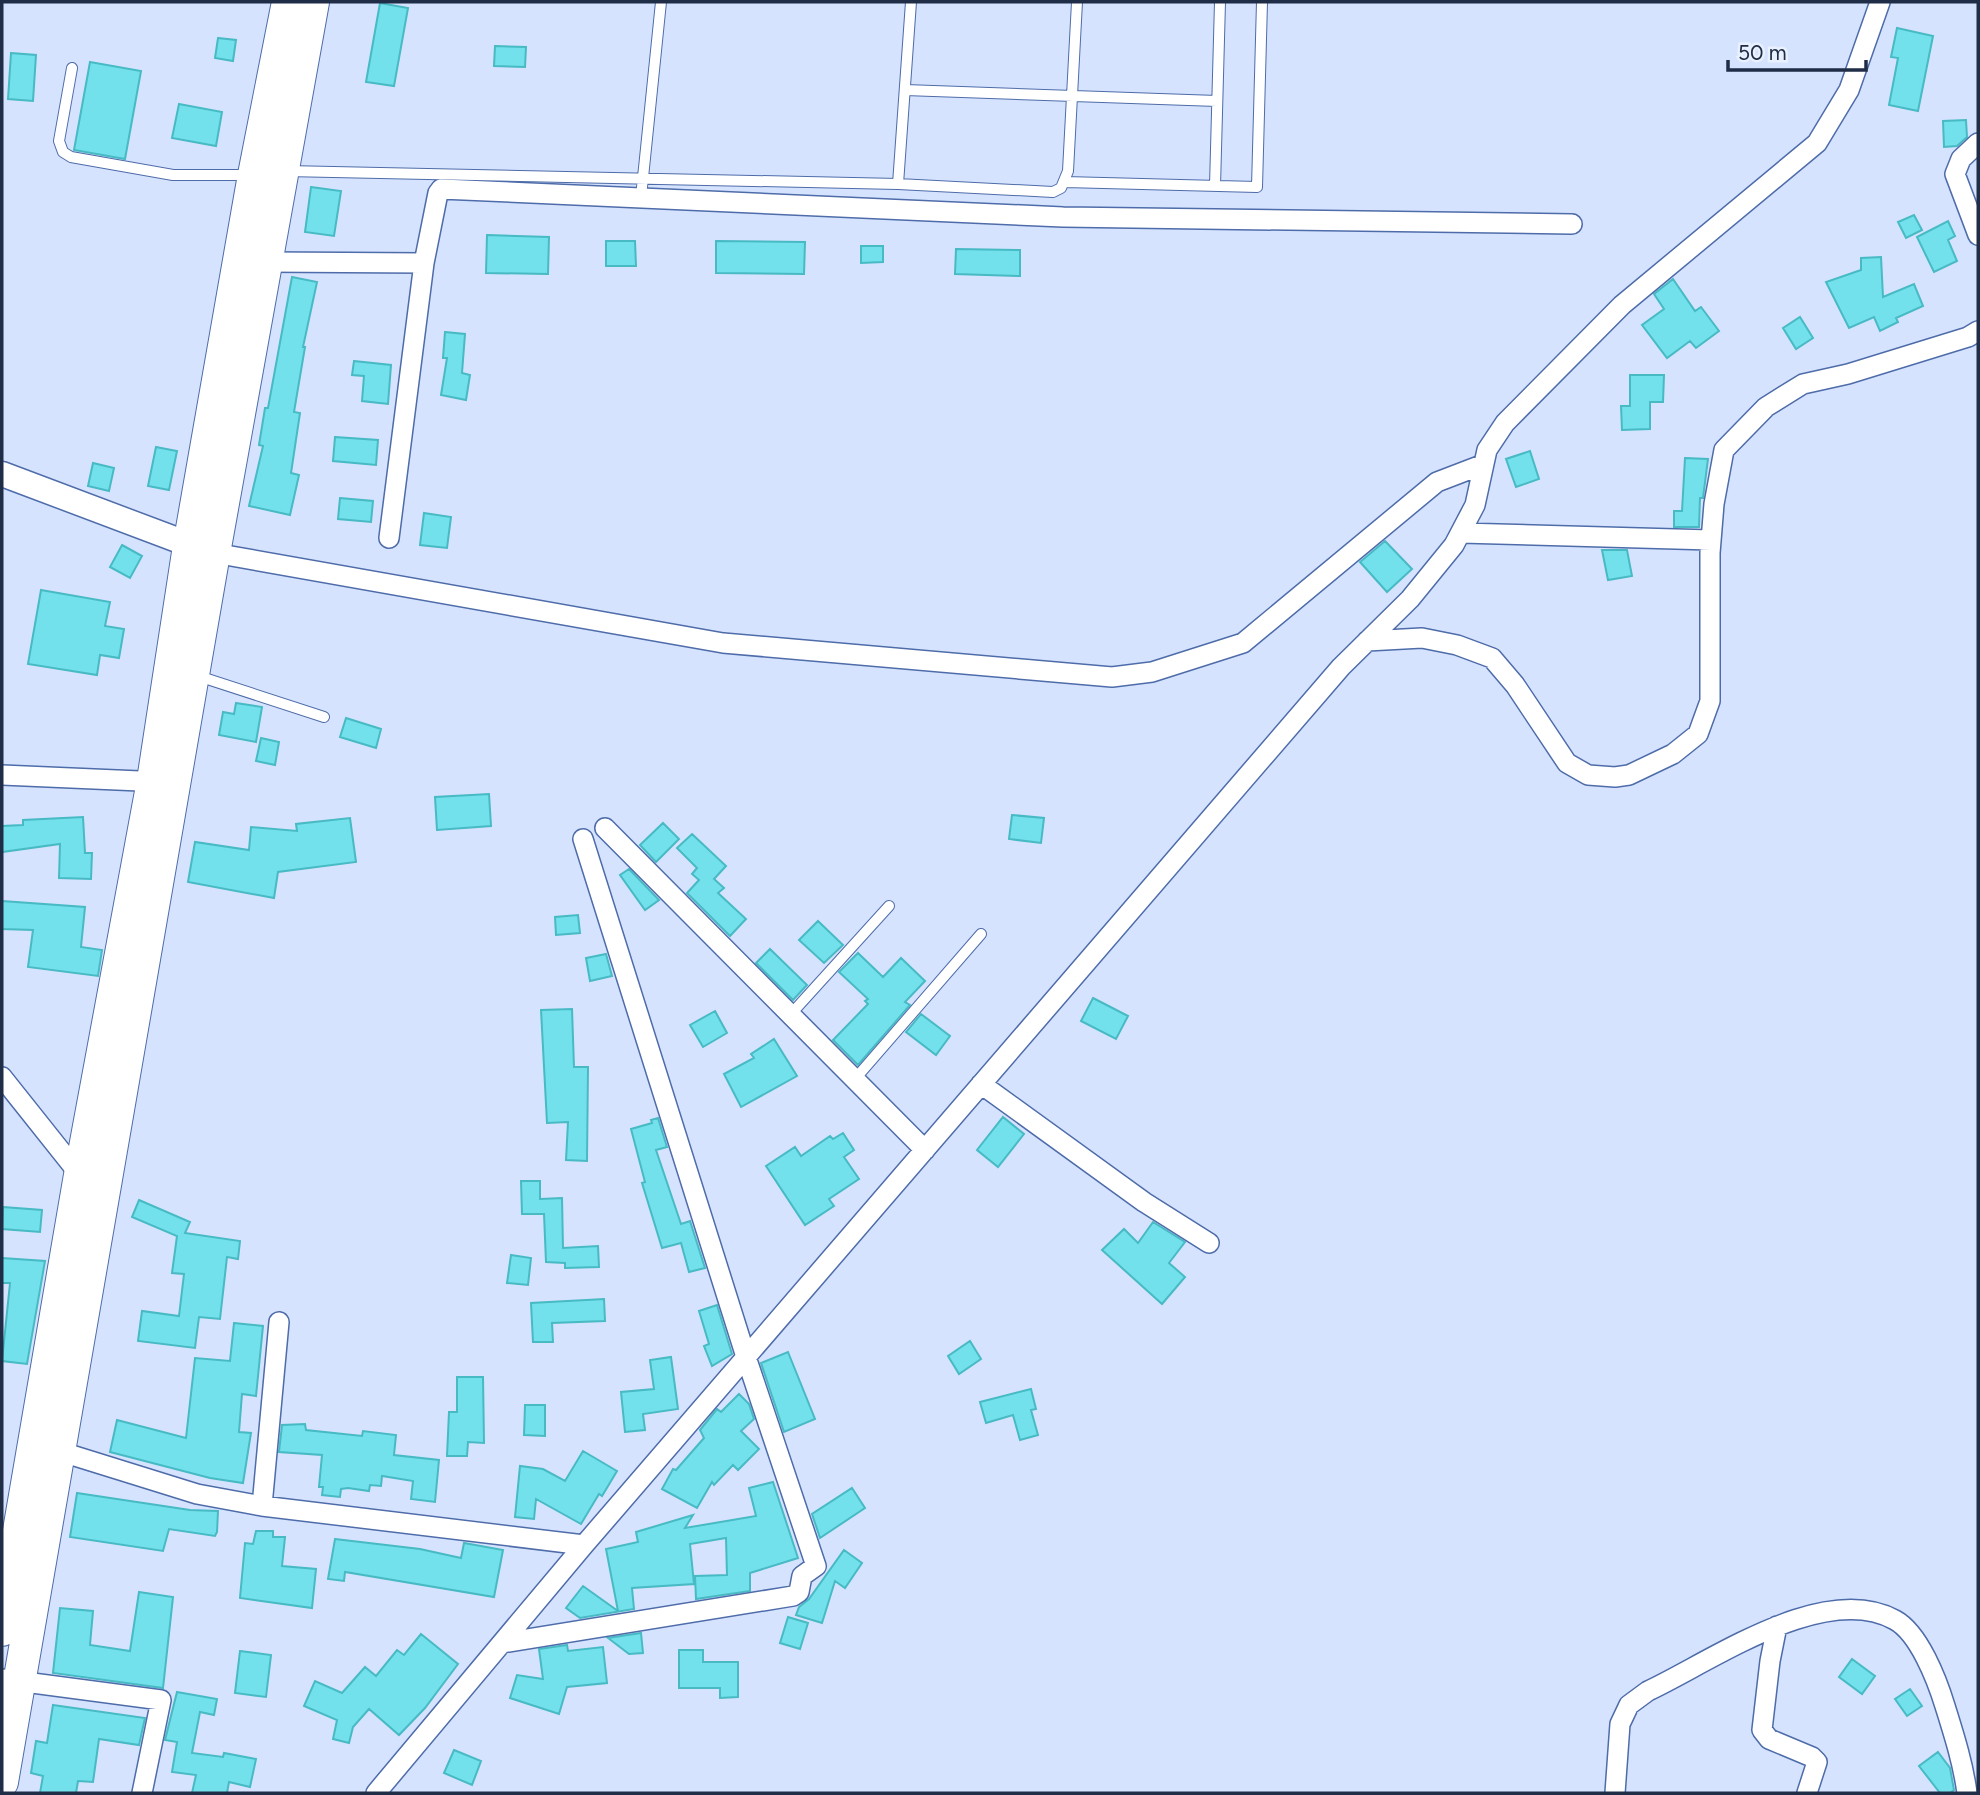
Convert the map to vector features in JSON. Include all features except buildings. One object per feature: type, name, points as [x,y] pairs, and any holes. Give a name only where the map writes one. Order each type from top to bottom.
[{"type":"highway","points":[[229,390],[265,262],[269,173],[288,2]]},
{"type":"highway","points":[[2,1630],[49,1447],[229,390],[269,173],[313,2]]},
{"type":"highway","points":[[76,1285],[80,1175],[164,782],[195,675],[201,549]]},
{"type":"highway","points":[[2,1782],[17,1573]]},
{"type":"street","points":[[376,1793],[584,1545],[1341,667],[1410,599],[1461,533],[1475,505],[1488,450],[1505,423],[1622,305],[1817,144],[1849,90],[1880,2]]},
{"type":"street","points":[[1978,143],[1961,159],[1955,174],[1978,236]]},
{"type":"street","points":[[389,538],[424,263],[441,189],[641,187],[1063,217],[1572,224]]},
{"type":"street","points":[[265,262],[424,263]]},
{"type":"street","points":[[1367,641],[1422,638],[1457,645],[1492,658],[1515,685],[1567,763],[1588,775],[1629,775],[1673,754],[1698,734],[1705,717],[1711,687],[1711,540],[1714,504],[1724,450],[1766,407],[1803,384],[1848,374],[1968,337],[1978,331]]},
{"type":"street","points":[[2,474],[201,549],[723,643],[1112,677],[1152,672],[1243,643],[1437,482],[1484,464]]},
{"type":"street","points":[[1461,533],[1711,540]]},
{"type":"street","points":[[2,775],[164,782]]},
{"type":"street","points":[[605,828],[925,1150]]},
{"type":"street","points":[[502,1643],[797,1594],[802,1576],[814,1569],[816,1563],[746,1357],[583,839]]},
{"type":"street","points":[[2,1077],[80,1175]]},
{"type":"street","points":[[981,1084],[1144,1202],[1209,1243]]},
{"type":"street","points":[[262,1506],[279,1322]]},
{"type":"street","points":[[49,1447],[197,1494],[262,1506],[584,1545]]},
{"type":"street","points":[[1615,1793],[1620,1724],[1629,1705],[1648,1691],[1777,1626],[1828,1612],[1866,1609],[1897,1621],[1921,1650],[1936,1677],[1963,1762],[1967,1793]]},
{"type":"street","points":[[1777,1626],[1762,1730],[1769,1739],[1812,1757],[1817,1762],[1807,1793]]},
{"type":"street","points":[[10,1680],[161,1700],[142,1793]]},
{"type":"lane","points":[[641,187],[661,2]]},
{"type":"lane","points":[[898,184],[911,2]]},
{"type":"lane","points":[[72,68],[59,141],[63,152],[71,158],[173,175],[269,173],[641,187],[898,184],[1053,191],[1061,188],[1065,182],[1077,2]]},
{"type":"lane","points":[[1215,186],[1220,2]]},
{"type":"lane","points":[[1065,182],[1257,187],[1262,2]]},
{"type":"lane","points":[[905,90],[1217,101]]},
{"type":"lane","points":[[195,675],[324,717]]},
{"type":"lane","points":[[790,1014],[889,906]]},
{"type":"lane","points":[[855,1079],[981,934]]}]
